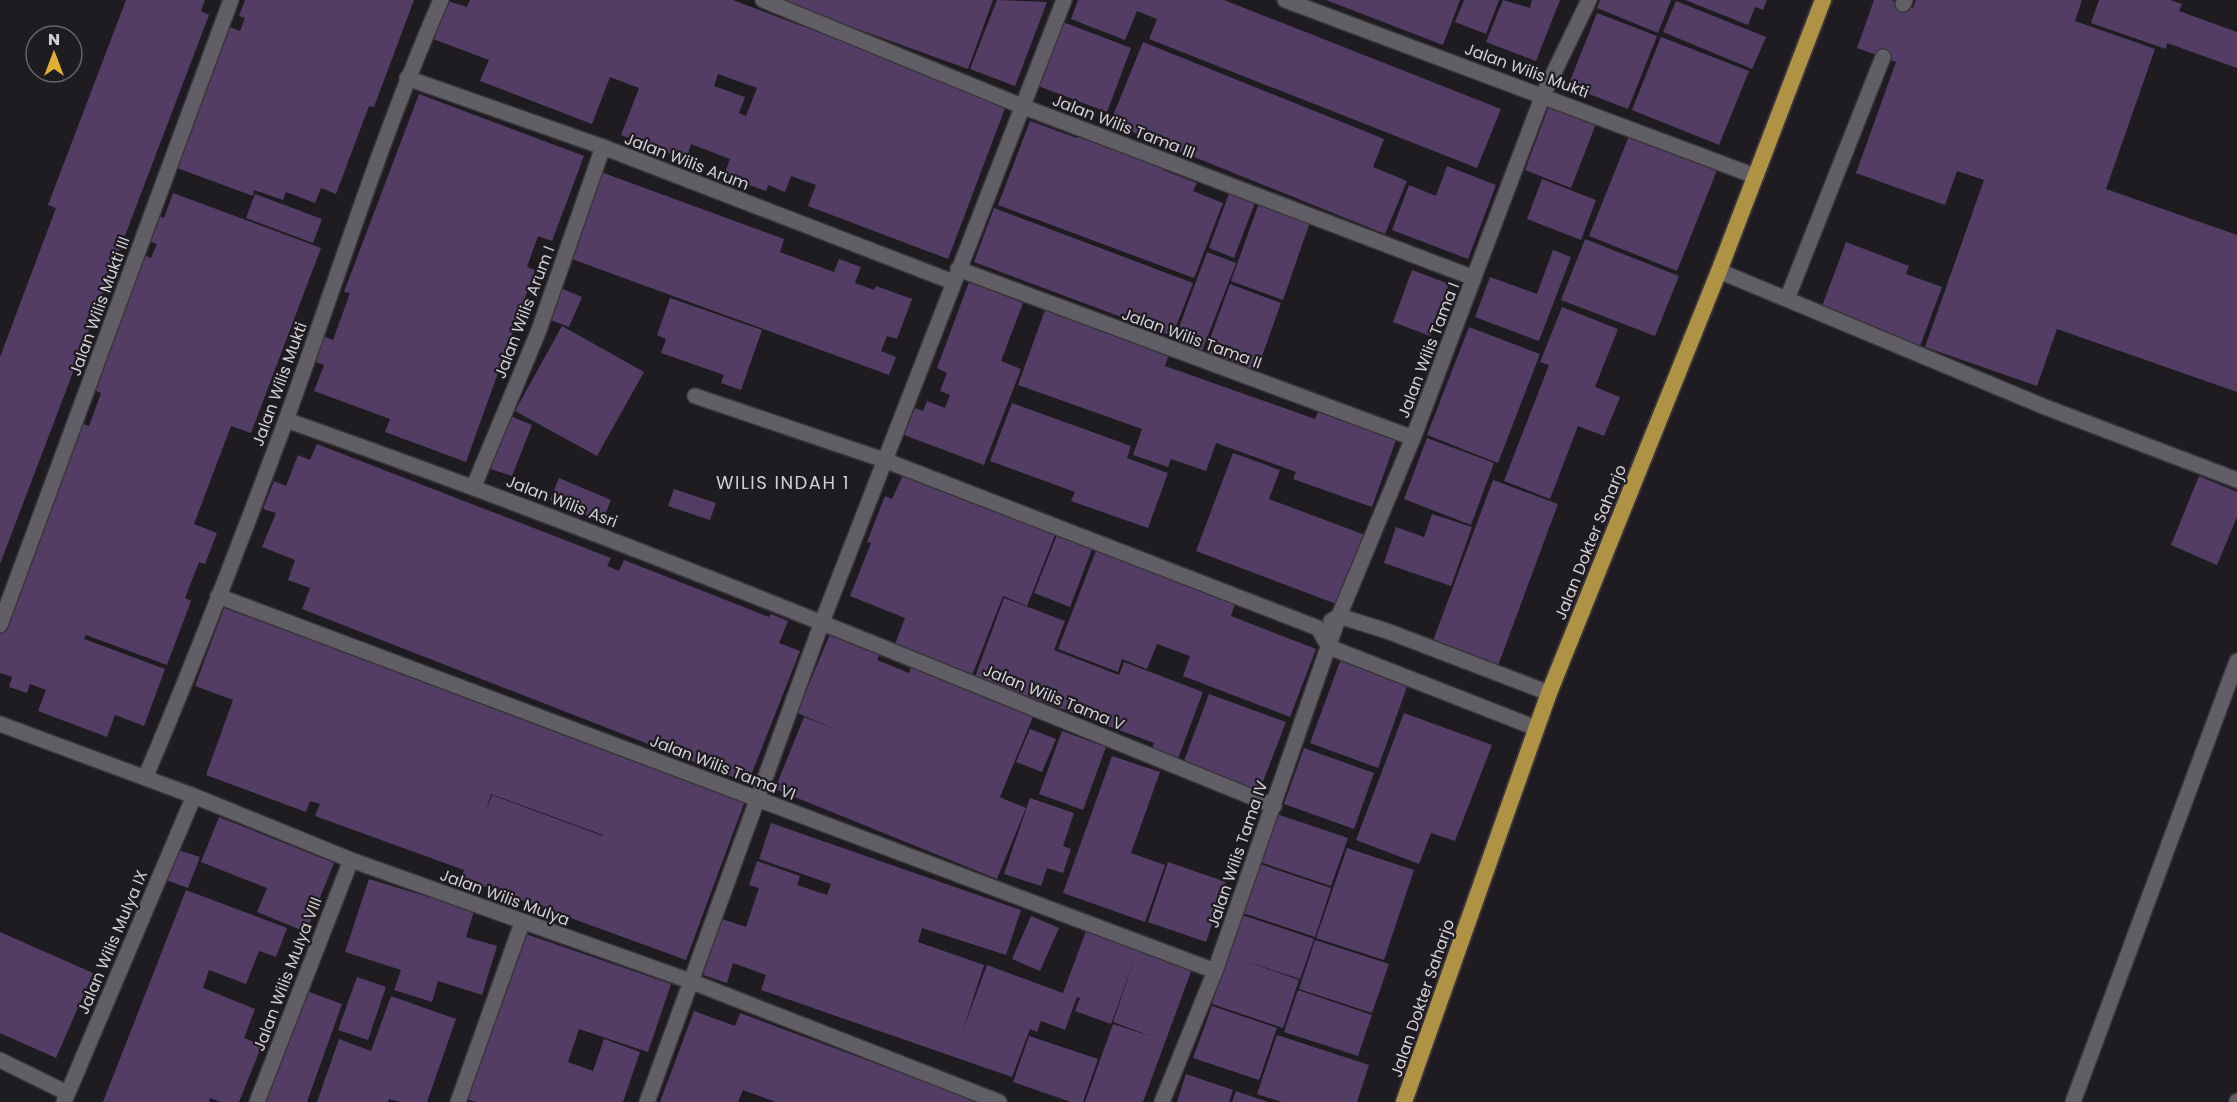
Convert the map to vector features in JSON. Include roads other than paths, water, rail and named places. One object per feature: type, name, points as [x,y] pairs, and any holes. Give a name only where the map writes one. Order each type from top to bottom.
[{"type":"highway","name":"Jalan Dokter Saharjo","points":[[1404,1102],[1549,693],[1719,271],[1823,0]]},
{"type":"street","name":"Jalan Wilis Mukti III","points":[[0,625],[231,0]]},
{"type":"street","name":"Jalan Wilis Mukti","points":[[145,778],[188,679],[286,420],[407,78],[441,0]]},
{"type":"street","name":"Jalan Wilis Tama III","points":[[763,0],[1024,107],[1474,278]]},
{"type":"street","points":[[647,1102],[822,622],[1064,0]]},
{"type":"street","name":"Jalan Wilis Mukti","points":[[1285,0],[1544,95],[1755,176]]},
{"type":"street","name":"Jalan Wilis Tama I","points":[[1339,616],[1413,438],[1544,95],[1589,0]]},
{"type":"street","points":[[1787,299],[1882,57]]},
{"type":"street","name":"Jalan Wilis Arum","points":[[407,78],[956,276]]},
{"type":"street","name":"Jalan Wilis Arum I","points":[[474,486],[539,330],[603,147]]},
{"type":"street","points":[[1719,271],[2044,407],[2237,480]]},
{"type":"street","name":"Jalan Wilis Tama II","points":[[956,276],[1413,438]]},
{"type":"street","points":[[695,396],[884,460],[1318,628],[1329,647],[1536,728]]},
{"type":"street","name":"Jalan Wilis Asri","points":[[286,420],[474,486],[822,622]]},
{"type":"street","name":"Jalan Wilis Tama VI","points":[[218,596],[1215,970]]},
{"type":"street","points":[[1318,628],[1339,616],[1388,630],[1549,693]]},
{"type":"street","name":"Jalan Wilis Tama IV","points":[[1161,1102],[1215,970],[1339,616]]},
{"type":"street","name":"Jalan Wilis Tama V","points":[[822,622],[1274,806]]},
{"type":"street","points":[[2073,1102],[2237,661]]},
{"type":"street","name":"Jalan Wilis Mulya","points":[[0,724],[194,796],[351,860],[522,923],[690,981],[999,1102]]},
{"type":"street","name":"Jalan Wilis Mulya IX","points":[[66,1097],[194,796]]},
{"type":"street","name":"Jalan Wilis Mulya VIII","points":[[257,1102],[351,860]]},
{"type":"street","points":[[458,1102],[522,923]]},
{"type":"street","points":[[0,1060],[66,1097]]},
{"type":"district","name":"WILIS INDAH 1","points":[[783,483]]}]
